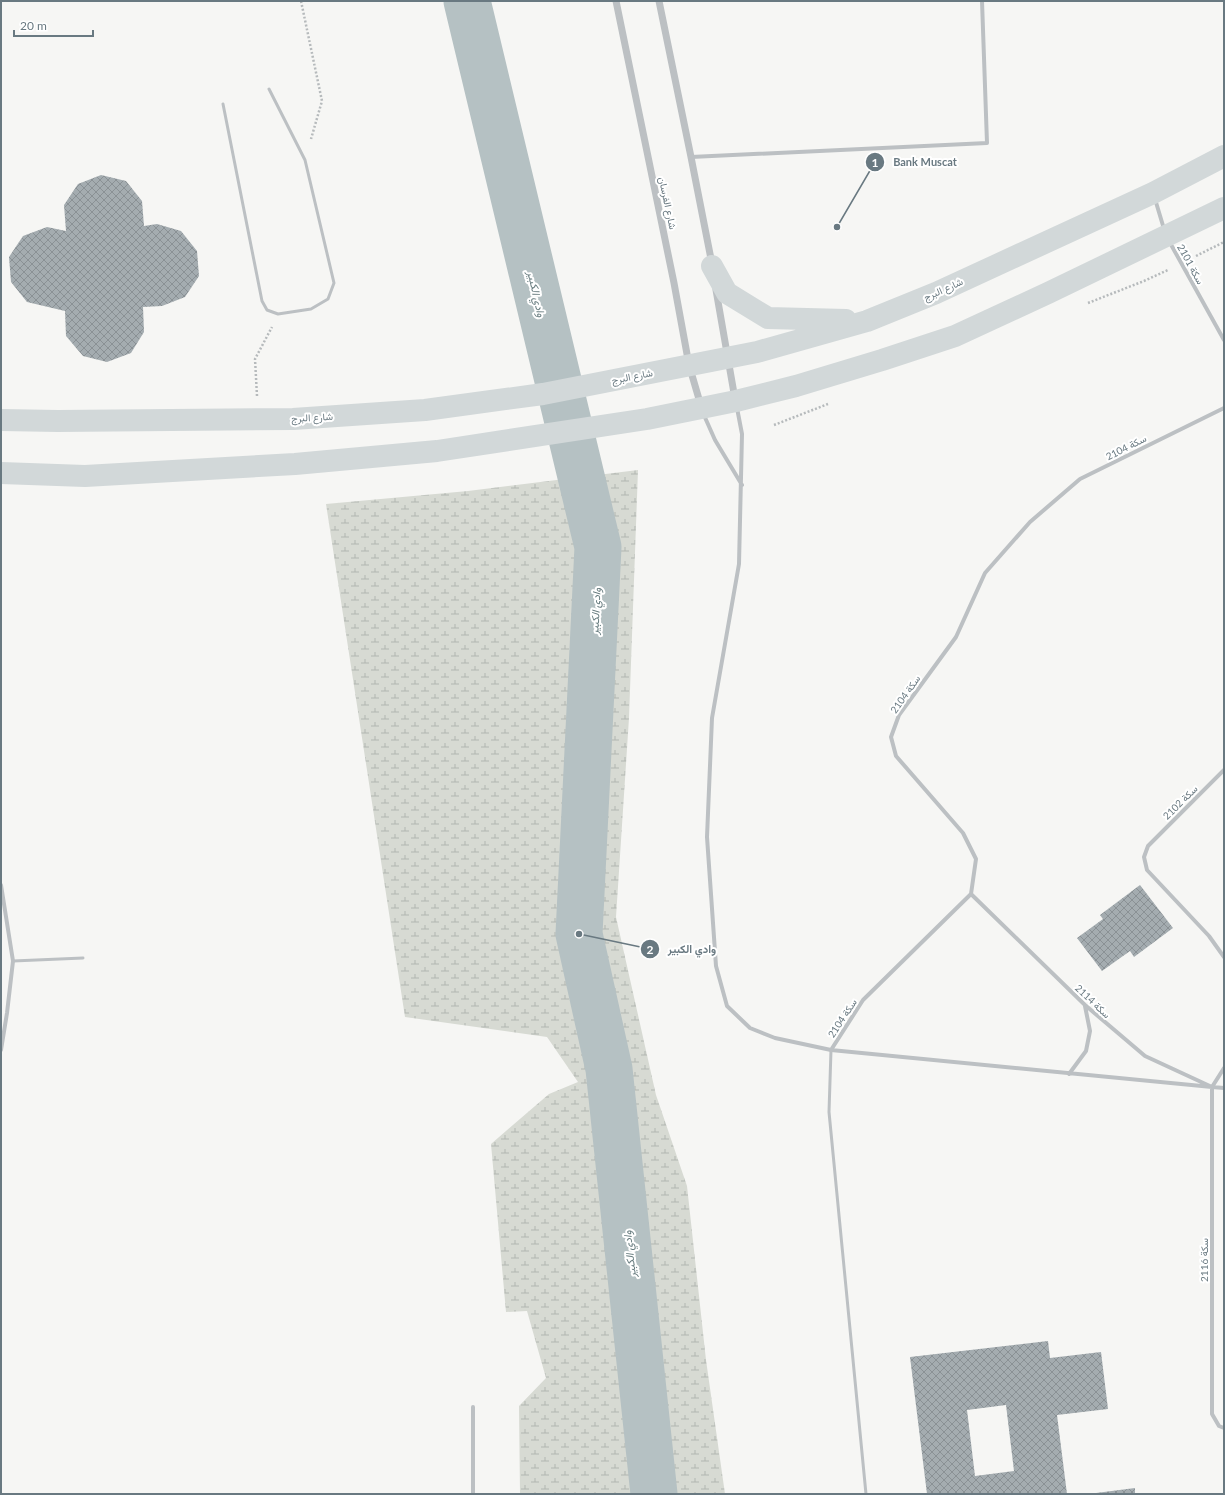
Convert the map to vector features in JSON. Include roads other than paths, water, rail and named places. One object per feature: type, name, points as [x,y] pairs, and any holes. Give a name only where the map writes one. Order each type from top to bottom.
[{"type":"main road","name":"شارع البرج","points":[[1,420],[293,419],[426,410],[542,394],[757,352],[867,321],[936,293],[1153,193],[1224,156]]},
{"type":"main road","points":[[1,473],[85,476],[295,464],[437,451],[701,409],[796,386],[955,336],[1048,294],[1224,208]]},
{"type":"main road","points":[[712,266],[727,293],[768,318],[867,321]]},
{"type":"main road","points":[[1,405],[58,421]]},
{"type":"street","name":"شارع الفرسان","points":[[616,1],[674,283],[689,365],[701,409]]},
{"type":"street","points":[[659,1],[712,266],[742,434],[739,564],[712,718],[707,837],[716,966],[727,1006],[750,1028],[775,1038],[830,1050],[1212,1087],[1224,1068]]},
{"type":"street","points":[[691,157],[987,143],[982,1]]},
{"type":"street","name":"سكة 2101","points":[[1153,193],[1166,237],[1224,340]]},
{"type":"street","name":"سكة 2104","points":[[830,1050],[863,1000],[971,894],[976,859],[963,833],[896,756],[891,736],[899,715],[956,637],[985,573],[1030,522],[1080,479],[1224,408]]},
{"type":"street","points":[[701,409],[715,440],[742,485]]},
{"type":"street","name":"سكة 2102","points":[[1224,770],[1148,846],[1144,858],[1147,870],[1209,936],[1224,957]]},
{"type":"street","points":[[1,885],[13,961],[8,1014],[1,1050]]},
{"type":"street","name":"سكة 2114","points":[[971,894],[1085,1005],[1144,1056],[1212,1087],[1224,1088]]},
{"type":"street","points":[[1069,1074],[1086,1051],[1090,1031],[1085,1005]]},
{"type":"street","name":"سكة 2116","points":[[1212,1087],[1212,1414],[1219,1426],[1224,1428]]},
{"type":"street","points":[[473,1407],[473,1494]]},
{"type":"lane","points":[[223,104],[262,301],[267,310],[278,314],[311,309],[328,299],[334,283],[305,160],[269,88]]},
{"type":"lane","points":[[13,961],[83,958]]},
{"type":"lane","points":[[830,1050],[829,1112],[866,1494]]},
{"type":"waterway","name":"وادي الكبير","points":[[467,1],[598,547],[579,934],[609,1069],[654,1494]]},
{"type":"place","name":"Bank Muscat","points":[[837,227]]},
{"type":"place","name":"وادي الكبير","points":[[579,934]]}]
